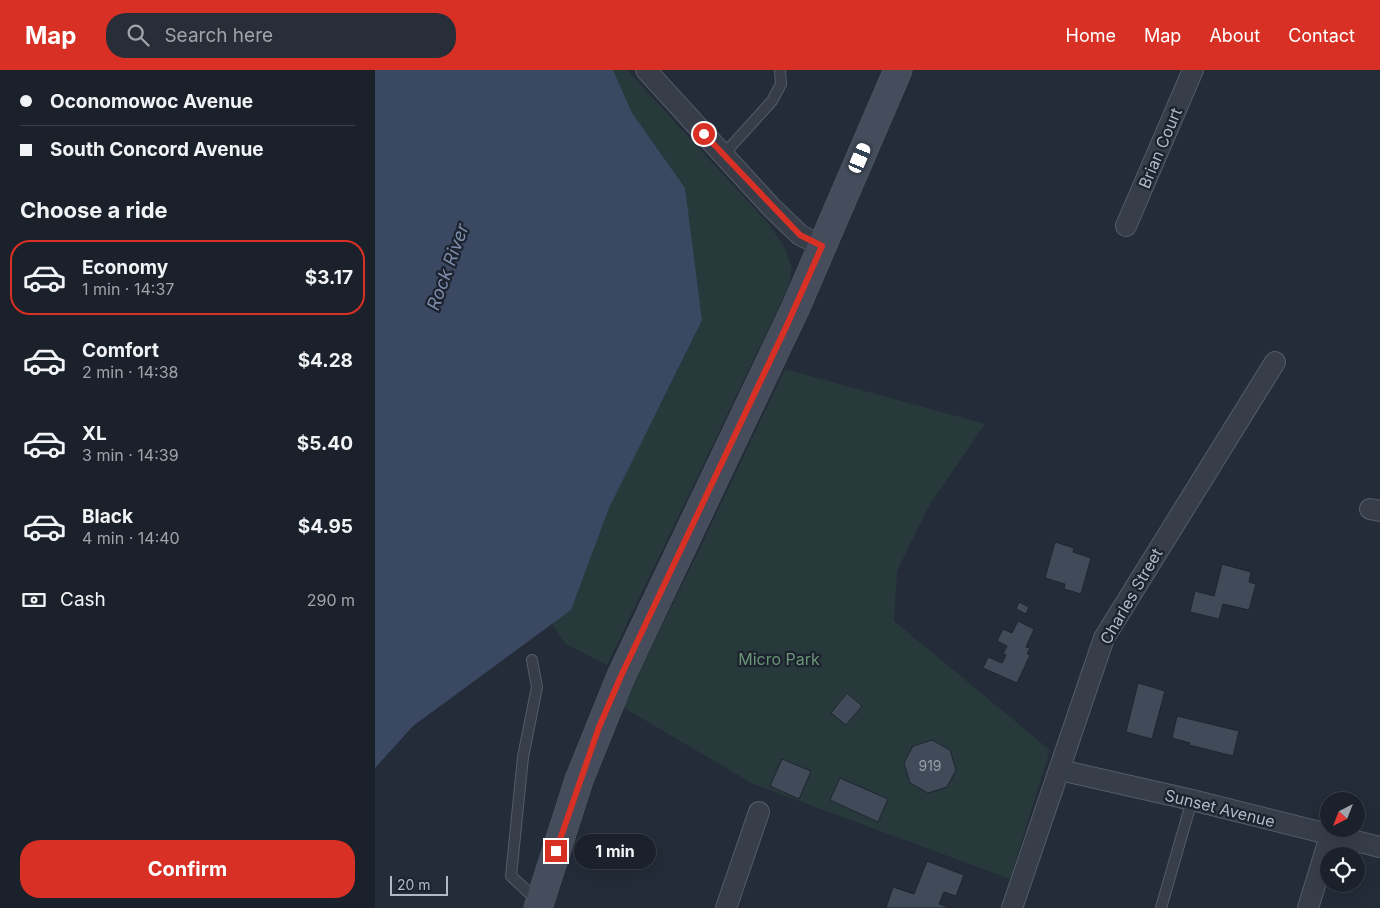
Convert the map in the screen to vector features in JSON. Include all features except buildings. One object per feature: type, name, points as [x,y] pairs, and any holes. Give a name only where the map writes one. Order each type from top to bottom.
[{"type":"street","points":[[645,70],[723,156],[800,235],[822,246]]},
{"type":"street","points":[[539,905],[583,771],[621,676],[796,307],[898,70]]},
{"type":"street","name":"Brian Court","points":[[1127,226],[1193,70]]},
{"type":"street","name":"Charles Street","points":[[1012,908],[1103,638],[1275,362]]},
{"type":"street","name":"Sunset Avenue","points":[[1060,770],[1192,800],[1320,833]]},
{"type":"street","points":[[726,908],[759,812]]},
{"type":"street","points":[[1308,908],[1329,838]]},
{"type":"street","name":"Sunset Avenue","points":[[1339,838],[1380,847]]},
{"type":"lane","points":[[723,156],[772,101],[781,84],[781,70]]},
{"type":"lane","points":[[532,660],[537,687],[523,757],[511,876],[539,905]]},
{"type":"lane","points":[[1161,908],[1192,800]]},
{"type":"green space","points":[[599,70],[627,70],[768,223],[784,246],[792,268],[788,288],[607,665],[566,644],[539,605]]},
{"type":"green space","name":"Micro Park","points":[[785,369],[985,424],[930,504],[897,571],[894,621],[1050,750],[1010,879],[753,784],[621,706],[692,565]]},
{"type":"water","name":"Rock River","points":[[375,70],[613,70],[632,113],[685,188],[702,320],[609,508],[571,610],[413,726],[375,768]]},
{"type":"route","points":[[556,851],[579,780],[621,676],[796,307],[822,246],[800,235],[771,207],[704,134]]}]
